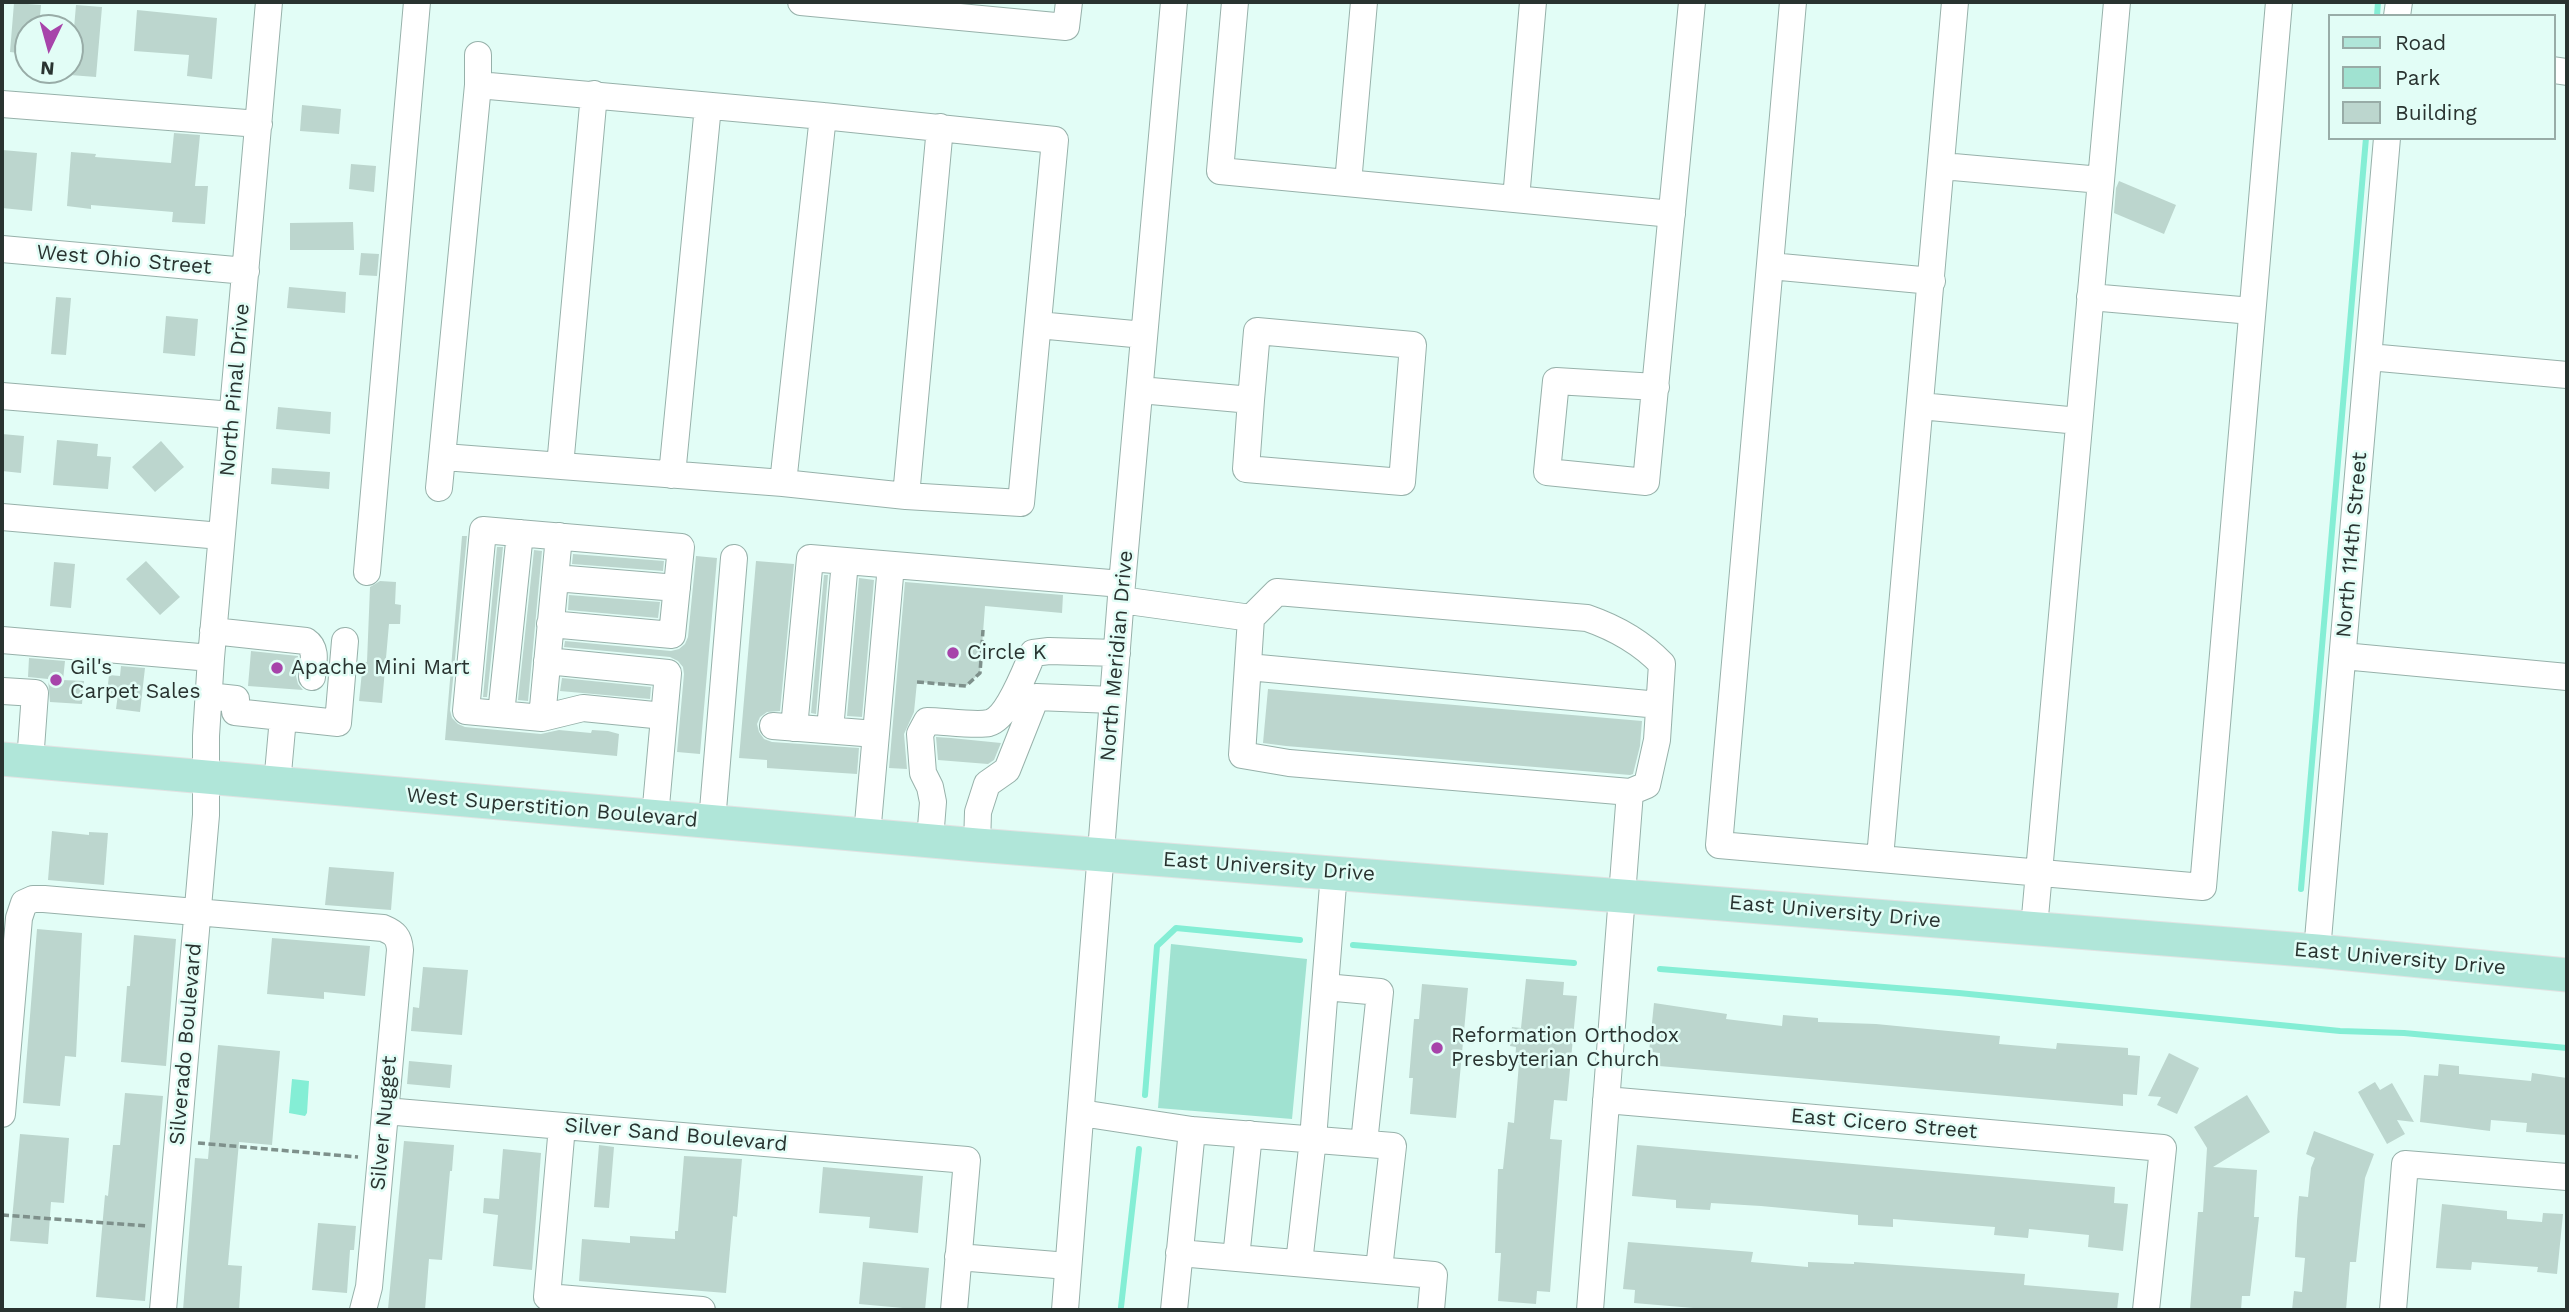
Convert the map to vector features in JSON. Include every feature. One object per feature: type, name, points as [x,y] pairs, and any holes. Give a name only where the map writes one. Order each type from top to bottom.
[{"type":"main road","name":"West Superstition Boulevard","points":[[16,761],[1102,854]]},
{"type":"main road","name":"East University Drive","points":[[1102,854],[2317,951],[2567,975]]},
{"type":"street","name":"North Pinal Drive","points":[[206,778],[213,631],[269,2]]},
{"type":"street","points":[[367,572],[417,2]]},
{"type":"street","points":[[801,2],[1068,14]]},
{"type":"street","name":"North Meridian Drive","points":[[1065,1310],[1122,592],[1174,2]]},
{"type":"street","points":[[1235,2],[1220,171],[1672,214]]},
{"type":"street","points":[[1348,183],[1364,2]]},
{"type":"street","points":[[1516,199],[1533,2]]},
{"type":"street","points":[[1656,387],[1556,380],[1547,472],[1646,482],[1656,387],[1692,2]]},
{"type":"street","points":[[1793,2],[1719,845],[2203,887],[2279,2]]},
{"type":"street","points":[[1880,858],[1955,2]]},
{"type":"street","points":[[2034,928],[2041,874],[2117,2]]},
{"type":"street","points":[[439,488],[478,85],[478,55]]},
{"type":"street","points":[[444,457],[783,483],[906,496],[1021,503],[1055,140],[478,85]]},
{"type":"street","points":[[560,466],[594,94]]},
{"type":"street","points":[[2,104],[259,124]]},
{"type":"street","points":[[672,475],[708,107]]},
{"type":"street","points":[[783,483],[823,116]]},
{"type":"street","points":[[906,496],[940,127]]},
{"type":"street","name":"North 114th Street","points":[[2317,951],[2387,140]]},
{"type":"street","points":[[1942,166],[2101,180]]},
{"type":"street","name":"West Ohio Street","points":[[2,249],[246,271]]},
{"type":"street","points":[[1770,266],[1932,281]]},
{"type":"street","points":[[2091,297],[2252,311]]},
{"type":"street","points":[[1038,325],[1144,335]]},
{"type":"street","points":[[1257,331],[1413,345],[1402,482],[1246,469],[1251,400],[1257,331]]},
{"type":"street","points":[[2369,357],[2567,375]]},
{"type":"street","points":[[1140,390],[1251,400]]},
{"type":"street","points":[[2,396],[232,415]]},
{"type":"street","points":[[1920,406],[2079,421]]},
{"type":"street","points":[[2,517],[221,536]]},
{"type":"street","points":[[550,624],[672,635],[681,547],[483,530],[467,711],[541,718],[583,708],[664,716]]},
{"type":"street","points":[[502,714],[520,533]]},
{"type":"street","points":[[541,718],[559,536]]},
{"type":"street","points":[[712,822],[734,558]]},
{"type":"street","points":[[876,734],[784,727],[810,558],[1122,592],[1251,618]]},
{"type":"street","points":[[830,730],[845,561]]},
{"type":"street","points":[[867,835],[891,565]]},
{"type":"street","points":[[555,578],[677,588]]},
{"type":"street","points":[[1277,592],[1587,618],[1608,626],[1646,647],[1662,664],[1657,740],[1647,785],[1630,792],[1289,762],[1242,755],[1251,618],[1277,592]]},
{"type":"street","points":[[213,631],[306,641],[313,647],[311,684],[296,719],[277,784]]},
{"type":"street","points":[[2,640],[211,658]]},
{"type":"street","points":[[208,696],[236,699],[235,712],[338,723],[345,640]]},
{"type":"street","points":[[930,840],[933,802],[923,773],[920,734],[927,721],[989,723],[1000,717],[1016,691],[1032,653],[1117,653]]},
{"type":"street","points":[[2343,656],[2567,677]]},
{"type":"street","points":[[547,660],[668,673],[655,817]]},
{"type":"street","points":[[1248,667],[1659,705]]},
{"type":"street","points":[[3,691],[34,693],[16,761]]},
{"type":"street","points":[[977,845],[978,812],[987,784],[1007,770],[1036,697],[1113,700]]},
{"type":"street","name":"Silverado Boulevard","points":[[163,1310],[206,815],[206,778]]},
{"type":"street","points":[[1590,1310],[1630,792]]},
{"type":"street","points":[[1300,1263],[1313,1139],[1334,872]]},
{"type":"street","points":[[2,1115],[19,918],[24,903],[44,899],[197,912]]},
{"type":"street","name":"Silver Nugget","points":[[197,912],[383,928],[397,936],[400,950],[369,1287],[363,1310]]},
{"type":"street","points":[[1325,987],[1380,992],[1364,1143]]},
{"type":"street","name":"East Cicero Street","points":[[1606,1100],[2163,1148],[2146,1310]]},
{"type":"street","name":"Silver Sand Boulevard","points":[[385,1111],[967,1160],[958,1257]]},
{"type":"street","points":[[1081,1113],[1192,1130],[1394,1146],[1379,1269]]},
{"type":"street","points":[[562,1126],[547,1297],[702,1310]]},
{"type":"street","points":[[1174,1310],[1192,1130]]},
{"type":"street","points":[[1236,1258],[1249,1134]]},
{"type":"street","points":[[2393,1310],[2405,1164],[2567,1177]]},
{"type":"street","points":[[1179,1253],[1434,1275],[1431,1310]]},
{"type":"street","points":[[954,1310],[958,1257],[1068,1266]]},
{"type":"path","points":[[917,682],[966,686],[980,673],[983,630]]},
{"type":"path","points":[[178,1141],[381,1159]]},
{"type":"path","points":[[2,1215],[170,1228]]},
{"type":"green space","points":[[1171,944],[1307,959],[1292,1119],[1158,1108]]},
{"type":"shaded area","points":[[292,1079],[309,1081],[305,1116],[289,1113]]},
{"type":"building","points":[[14,3],[41,5],[40,14],[14,14],[14,52],[10,52]]},
{"type":"building","points":[[76,5],[102,7],[96,77],[84,76],[84,14],[75,14]]},
{"type":"building","points":[[137,10],[217,18],[212,79],[187,76],[189,55],[134,51]]},
{"type":"building","points":[[302,105],[341,109],[339,134],[300,131]]},
{"type":"building","points":[[174,133],[200,135],[195,186],[208,186],[205,224],[172,222],[173,212],[91,205],[91,209],[67,206],[71,152],[96,154],[95,157],[171,163]]},
{"type":"building","points":[[2,150],[37,153],[32,211],[2,208]]},
{"type":"building","points":[[351,164],[376,166],[374,192],[349,189]]},
{"type":"building","points":[[2119,181],[2176,205],[2164,234],[2114,213]]},
{"type":"building","points":[[353,222],[354,250],[290,250],[290,223]]},
{"type":"building","points":[[361,253],[379,254],[377,276],[359,275]]},
{"type":"building","points":[[289,287],[346,292],[345,313],[287,308]]},
{"type":"building","points":[[56,297],[71,298],[66,355],[51,354]]},
{"type":"building","points":[[166,316],[198,319],[195,356],[163,353]]},
{"type":"building","points":[[278,407],[331,412],[330,434],[276,429]]},
{"type":"building","points":[[2,434],[24,436],[21,473],[2,471]]},
{"type":"building","points":[[57,440],[98,444],[97,456],[111,457],[108,489],[53,485]]},
{"type":"building","points":[[161,441],[184,467],[155,492],[132,467]]},
{"type":"building","points":[[272,468],[330,472],[329,489],[271,484]]},
{"type":"building","points":[[462,536],[467,536],[450,710],[452,718],[465,727],[541,734],[559,730],[591,733],[592,730],[608,731],[619,734],[617,756],[445,740]]},
{"type":"building","points":[[497,547],[503,547],[487,697],[483,697]]},
{"type":"building","points":[[534,550],[542,551],[528,701],[518,700]]},
{"type":"building","points":[[573,554],[664,561],[663,571],[572,564]]},
{"type":"building","points":[[696,556],[717,558],[700,754],[677,752],[684,674],[678,661],[670,657],[564,647],[565,641],[671,651],[679,649],[688,637]]},
{"type":"building","points":[[146,561],[180,597],[160,615],[126,579]]},
{"type":"building","points":[[756,561],[794,564],[780,711],[767,712],[760,717],[757,724],[759,732],[764,739],[772,742],[859,748],[857,774],[767,768],[767,760],[739,758]]},
{"type":"building","points":[[54,562],[75,564],[71,608],[50,606]]},
{"type":"building","points":[[824,575],[828,575],[816,714],[811,713]]},
{"type":"building","points":[[859,578],[874,580],[862,717],[847,716]]},
{"type":"building","points":[[380,581],[396,582],[395,604],[401,605],[400,624],[389,624],[382,703],[359,701],[363,662],[367,662],[370,587]]},
{"type":"building","points":[[905,582],[1063,595],[1062,613],[985,606],[980,673],[966,686],[917,682],[914,712],[904,734],[907,769],[889,768]]},
{"type":"building","points":[[569,595],[660,602],[658,618],[568,610]]},
{"type":"building","name":"Apache Mini Mart","points":[[251,651],[298,656],[296,676],[303,690],[248,686]]},
{"type":"building","name":"Gil's Carpet Sales","points":[[29,658],[65,661],[63,680],[84,681],[82,704],[50,702],[48,679],[28,677]]},
{"type":"building","points":[[121,666],[145,668],[140,712],[116,709],[118,694],[107,693],[109,675],[120,676]]},
{"type":"building","points":[[562,678],[651,687],[650,699],[560,691]]},
{"type":"building","points":[[1268,689],[1642,721],[1640,746],[1633,774],[1630,775],[1263,743]]},
{"type":"building","points":[[936,737],[1001,743],[994,760],[988,764],[938,760]]},
{"type":"building","points":[[52,831],[89,835],[89,832],[108,833],[104,885],[48,880]]},
{"type":"building","points":[[329,867],[394,872],[391,910],[325,905]]},
{"type":"building","points":[[37,929],[82,933],[76,1057],[65,1056],[60,1106],[23,1103]]},
{"type":"building","points":[[134,935],[176,939],[166,1066],[121,1062]]},
{"type":"building","points":[[272,938],[370,946],[365,996],[324,992],[324,999],[267,994]]},
{"type":"building","points":[[423,967],[468,970],[462,1035],[411,1031],[413,1007],[419,1008]]},
{"type":"building","points":[[1526,979],[1564,982],[1563,995],[1577,996],[1567,1101],[1554,1100],[1550,1139],[1562,1140],[1550,1292],[1537,1291],[1536,1304],[1498,1301],[1501,1253],[1495,1253],[1498,1169],[1503,1169],[1508,1122],[1514,1123],[1519,1063],[1515,1063],[1516,1047],[1510,1046],[1512,1027],[1521,1028]]},
{"type":"building","name":"Reformation Orthodox Presbyterian Church","points":[[1422,984],[1468,988],[1456,1118],[1410,1114],[1413,1078],[1409,1078],[1414,1019],[1419,1019]]},
{"type":"building","points":[[1654,1003],[1727,1014],[1726,1019],[1782,1026],[1783,1015],[1818,1018],[1818,1022],[1876,1024],[2000,1036],[1999,1044],[2056,1049],[2057,1043],[2128,1048],[2128,1055],[2140,1056],[2137,1095],[2123,1094],[2123,1106],[1659,1066],[1660,1053],[1649,1052]]},
{"type":"building","points":[[218,1045],[280,1051],[272,1145],[239,1142],[228,1265],[242,1266],[239,1310],[183,1310],[195,1158],[208,1159]]},
{"type":"building","points":[[2169,1053],[2199,1068],[2177,1114],[2157,1105],[2161,1097],[2148,1096]]},
{"type":"building","points":[[409,1061],[452,1065],[450,1088],[407,1084]]},
{"type":"building","points":[[2439,1064],[2459,1066],[2459,1074],[2531,1081],[2532,1073],[2567,1078],[2567,1135],[2526,1132],[2527,1123],[2491,1120],[2490,1131],[2420,1122],[2424,1075],[2438,1076]]},
{"type":"building","points":[[2375,1082],[2380,1090],[2392,1083],[2414,1122],[2397,1120],[2405,1134],[2387,1144],[2358,1092]]},
{"type":"building","points":[[125,1093],[163,1096],[145,1301],[96,1297],[105,1195],[108,1196],[113,1145],[120,1145]]},
{"type":"building","points":[[2247,1095],[2270,1132],[2213,1167],[2257,1170],[2254,1217],[2259,1217],[2250,1296],[2242,1296],[2241,1310],[2190,1310],[2198,1212],[2203,1212],[2207,1148],[2194,1127]]},
{"type":"building","points":[[2314,1131],[2374,1154],[2365,1178],[2356,1262],[2350,1262],[2346,1310],[2292,1310],[2294,1291],[2302,1292],[2305,1258],[2295,1257],[2297,1221],[2299,1196],[2308,1197],[2311,1168],[2315,1158],[2306,1154]]},
{"type":"building","points":[[20,1134],[69,1138],[64,1203],[51,1202],[48,1244],[10,1241]]},
{"type":"building","points":[[404,1141],[454,1145],[442,1260],[429,1259],[425,1310],[388,1309]]},
{"type":"building","points":[[599,1145],[614,1147],[609,1208],[594,1207]]},
{"type":"building","points":[[1637,1145],[2115,1187],[2114,1203],[2128,1204],[2123,1251],[2088,1247],[2089,1235],[2029,1229],[2028,1238],[1994,1235],[1995,1227],[1893,1219],[1893,1227],[1858,1225],[1858,1215],[1761,1206],[1711,1203],[1710,1210],[1676,1208],[1676,1200],[1632,1196]]},
{"type":"building","points":[[503,1149],[541,1153],[532,1270],[493,1266],[498,1215],[483,1213],[484,1198],[499,1199]]},
{"type":"building","points":[[684,1156],[742,1159],[737,1217],[733,1216],[726,1293],[579,1281],[582,1239],[630,1243],[630,1236],[675,1239],[675,1231],[678,1231]]},
{"type":"building","points":[[823,1167],[923,1176],[918,1233],[869,1228],[870,1217],[819,1213]]},
{"type":"building","points":[[2442,1204],[2507,1211],[2507,1219],[2542,1222],[2543,1213],[2563,1214],[2557,1274],[2537,1272],[2538,1267],[2472,1262],[2471,1270],[2436,1268]]},
{"type":"building","points":[[318,1223],[356,1226],[354,1250],[350,1250],[347,1293],[312,1290]]},
{"type":"building","points":[[1628,1242],[1753,1252],[1751,1262],[1808,1267],[1808,1262],[1854,1262],[2025,1274],[2024,1285],[2119,1293],[2117,1310],[1717,1310],[1634,1303],[1635,1290],[1623,1289]]},
{"type":"building","points":[[863,1262],[929,1268],[925,1310],[859,1304]]},
{"type":"waterway","points":[[2377,14],[2378,2]]},
{"type":"waterway","points":[[2301,889],[2366,140]]},
{"type":"waterway","points":[[1145,1095],[1157,946],[1176,928],[1300,940]]},
{"type":"waterway","points":[[1353,945],[1574,963]]},
{"type":"waterway","points":[[1660,969],[1959,993],[2340,1031],[2404,1033],[2567,1048]]},
{"type":"waterway","points":[[1121,1307],[1139,1149]]},
{"type":"place","name":"Circle K","points":[[953,653]]},
{"type":"place","name":"Apache Mini Mart","points":[[277,668]]},
{"type":"place","name":"Gil's Carpet Sales","points":[[56,680]]},
{"type":"place","name":"Reformation Orthodox Presbyterian Church","points":[[1437,1048]]}]
